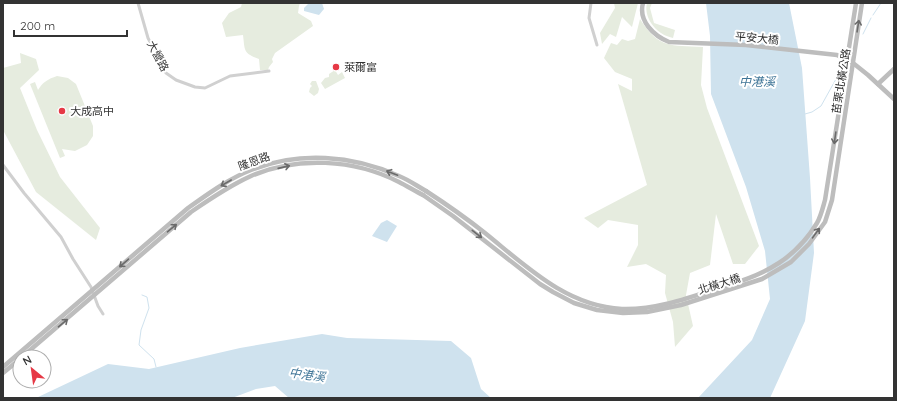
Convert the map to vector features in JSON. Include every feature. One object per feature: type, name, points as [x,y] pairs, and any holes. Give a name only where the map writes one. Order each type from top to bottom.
[{"type":"main road","name":"平安大橋","points":[[643,3],[641,9],[646,23],[660,38],[669,42],[746,45],[837,55],[853,63],[894,99]]},
{"type":"main road","name":"苗栗北橫公路","points":[[832,161],[856,3]]},
{"type":"main road","name":"苗栗北橫公路","points":[[837,162],[862,3]]},
{"type":"main road","points":[[878,84],[894,68]]},
{"type":"main road","name":"隆恩路","points":[[3,367],[188,208],[210,192],[250,170],[292,159],[313,157],[336,158],[374,166],[400,176],[426,190],[485,233],[541,282]]},
{"type":"main road","name":"北橫大橋","points":[[541,282],[576,298],[596,305],[622,309],[645,308],[662,305],[764,273],[788,258],[818,222],[825,200],[832,161]]},
{"type":"main road","name":"隆恩路","points":[[31,349],[191,212],[213,197],[252,176],[293,165],[313,162],[336,163],[372,171],[398,181],[423,195],[453,216],[541,282]]},
{"type":"main road","name":"北橫大橋","points":[[541,282],[553,292],[574,303],[597,310],[623,313],[647,312],[681,305],[762,279],[791,262],[809,244],[825,222],[832,200],[837,162]]},
{"type":"main road","name":"隆恩路","points":[[3,374],[12,366]]},
{"type":"street","name":"大營路","points":[[138,3],[148,38],[166,73],[176,80],[195,87],[205,88],[230,76],[269,71]]},
{"type":"street","points":[[591,3],[589,18],[597,45]]},
{"type":"street","points":[[3,165],[24,193],[61,237],[91,287],[98,306],[103,314]]},
{"type":"shaded area","points":[[242,3],[300,3],[298,13],[311,21],[313,26],[275,53],[272,59],[273,62],[268,70],[260,70],[259,59],[250,55],[246,51],[243,35],[226,37],[222,23],[229,13],[241,7]]},
{"type":"shaded area","points":[[614,3],[638,3],[632,27],[622,17],[616,37],[610,34],[602,44],[600,33],[615,8]]},
{"type":"shaded area","points":[[647,3],[652,3],[650,8],[654,23],[675,30],[673,38],[663,34],[652,24],[647,12]]},
{"type":"shaded area","points":[[640,19],[653,36],[666,44],[703,47],[701,85],[707,108],[759,246],[745,264],[733,264],[716,214],[710,265],[690,273],[686,295],[693,326],[675,347],[673,322],[665,293],[666,275],[646,264],[627,267],[638,245],[638,225],[608,220],[598,228],[584,218],[647,185],[618,84],[632,91],[632,79],[615,72],[604,58],[611,43],[617,45],[622,39],[628,41],[635,39]]},
{"type":"shaded area","points":[[20,53],[36,59],[39,70],[20,88],[37,130],[60,177],[100,228],[96,240],[36,192],[3,130],[3,68],[21,63]]},
{"type":"shaded area","points":[[335,70],[338,75],[342,72],[345,78],[325,89],[321,83]]},
{"type":"shaded area","name":"大成高中","points":[[57,76],[68,78],[76,84],[93,126],[93,136],[87,145],[75,151],[62,149],[65,156],[60,158],[30,84],[35,82],[38,90],[46,81]]},
{"type":"shaded area","points":[[312,81],[316,81],[319,89],[318,93],[314,96],[309,92],[312,86],[310,84]]},
{"type":"water","points":[[309,3],[322,3],[324,9],[319,15],[304,11],[304,8]]},
{"type":"water","name":"中港溪","points":[[706,3],[789,3],[802,68],[814,253],[805,321],[770,398],[698,398],[752,340],[770,299],[765,251],[746,187],[711,94],[710,36]]},
{"type":"water","points":[[387,220],[397,226],[387,242],[372,236],[381,223]]},
{"type":"water","name":"中港溪","points":[[322,334],[347,338],[451,341],[471,358],[481,389],[491,398],[289,398],[275,386],[256,389],[232,398],[36,398],[108,364],[149,369],[240,348]]},
{"type":"waterway","points":[[873,15],[881,3]]},
{"type":"waterway","points":[[863,34],[871,18]]},
{"type":"waterway","points":[[805,114],[812,112],[821,106],[841,70]]},
{"type":"waterway","points":[[142,295],[147,297],[149,308],[141,330],[139,345],[154,359],[156,367]]},
{"type":"place","name":"萊爾富","points":[[336,67]]},
{"type":"place","name":"大成高中","points":[[62,111]]}]
